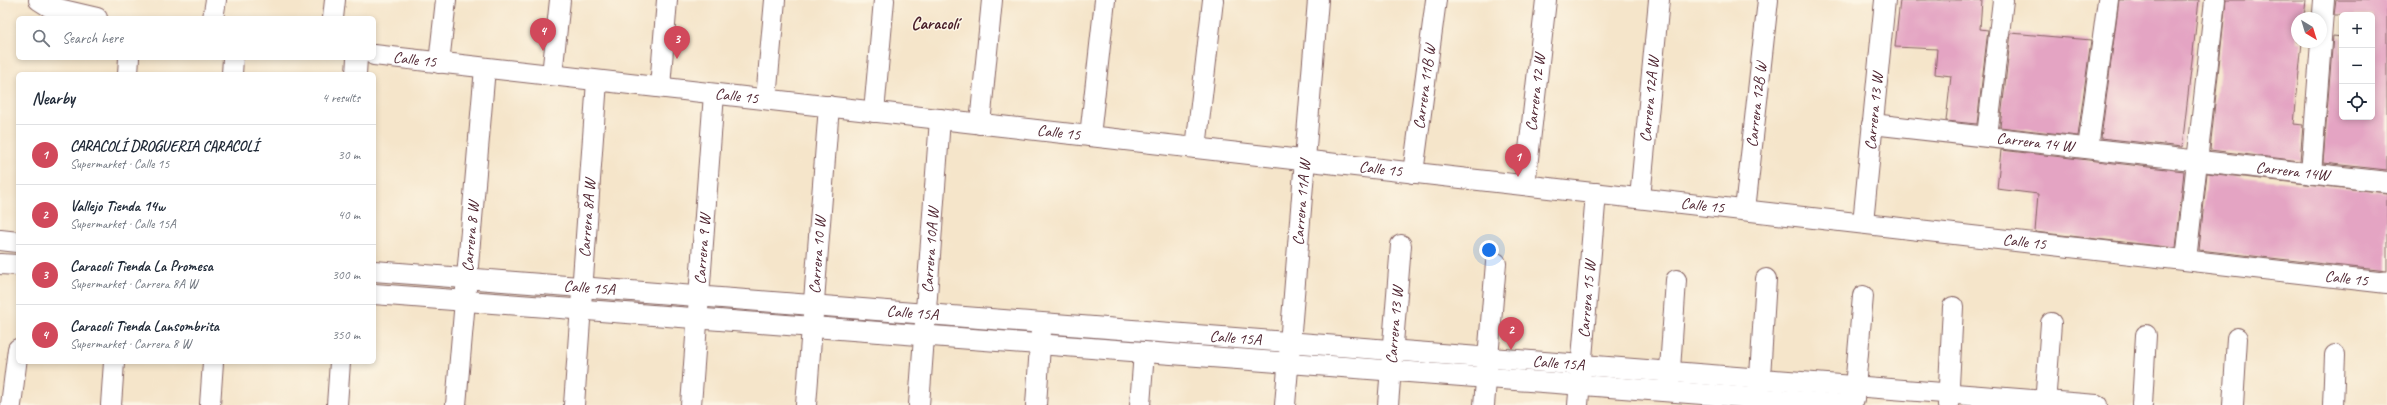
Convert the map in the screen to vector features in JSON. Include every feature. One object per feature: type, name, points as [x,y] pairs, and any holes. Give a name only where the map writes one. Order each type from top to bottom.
[{"type":"street","points":[[39,0],[50,7],[88,16]]},
{"type":"street","points":[[213,16],[216,0]]},
{"type":"street","points":[[333,16],[335,0]]},
{"type":"street","points":[[439,63],[446,0]]},
{"type":"street","points":[[552,75],[560,0]]},
{"type":"street","points":[[660,88],[667,0]]},
{"type":"street","points":[[766,100],[775,0]]},
{"type":"street","points":[[874,112],[884,0]]},
{"type":"street","points":[[980,124],[992,0]]},
{"type":"street","points":[[1090,136],[1105,0]]},
{"type":"street","points":[[1196,148],[1213,0]]},
{"type":"street","name":"Carrera 11A W","points":[[1286,405],[1318,0]]},
{"type":"street","name":"Carrera 11B W","points":[[1413,173],[1436,0]]},
{"type":"street","name":"Carrera 12 W","points":[[1525,185],[1546,0]]},
{"type":"street","name":"Carrera 12A W","points":[[1640,198],[1659,0]]},
{"type":"street","name":"Carrera 12B W","points":[[1746,210],[1768,0]]},
{"type":"street","name":"Carrera 13 W","points":[[1863,223],[1885,0]]},
{"type":"street","points":[[1987,136],[2003,0]]},
{"type":"street","points":[[2088,148],[2108,0]]},
{"type":"street","points":[[2186,260],[2215,0]]},
{"type":"street","points":[[2323,12],[2324,0]]},
{"type":"street","points":[[2311,174],[2321,48]]},
{"type":"street","name":"Calle 15","points":[[376,55],[2387,283]]},
{"type":"street","points":[[128,72],[129,60]]},
{"type":"street","points":[[232,72],[233,60]]},
{"type":"street","points":[[356,72],[357,60]]},
{"type":"street","name":"Carrera 8 W","points":[[456,405],[485,68]]},
{"type":"street","name":"Carrera 8A W","points":[[574,405],[597,81]]},
{"type":"street","name":"Carrera 9 W","points":[[691,405],[714,94]]},
{"type":"street","name":"Carrera 10 W","points":[[806,405],[829,106]]},
{"type":"street","name":"Carrera 10A W","points":[[919,405],[940,119]]},
{"type":"street","name":"Carrera 14 W","points":[[1872,124],[2198,161]]},
{"type":"street","name":"Carrera 14W","points":[[2198,161],[2387,182]]},
{"type":"street","name":"Carrera 15 W","points":[[1578,405],[1596,193]]},
{"type":"street","points":[[0,240],[16,242]]},
{"type":"street","name":"Carrera 13 W","points":[[1388,405],[1401,245]]},
{"type":"street","points":[[1484,405],[1496,263]]},
{"type":"street","points":[[0,264],[16,265]]},
{"type":"street","name":"Calle 15A","points":[[376,271],[1670,372],[1759,394],[1848,405]]},
{"type":"street","points":[[1759,394],[1766,279]]},
{"type":"street","points":[[1668,398],[1676,280]]},
{"type":"street","name":"Calle 15A","points":[[376,294],[1580,385],[1668,398],[1759,394],[2097,405]]},
{"type":"street","points":[[1854,396],[1863,296]]},
{"type":"street","points":[[1949,399],[1952,307]]},
{"type":"street","points":[[1036,405],[1042,323]]},
{"type":"street","points":[[2045,403],[2051,323]]},
{"type":"street","points":[[1168,354],[1170,333]]},
{"type":"street","points":[[2142,405],[2146,335]]},
{"type":"street","points":[[2233,405],[2237,338]]},
{"type":"street","points":[[1140,405],[1144,352]]},
{"type":"street","points":[[2333,405],[2335,355]]},
{"type":"street","points":[[11,405],[16,364]]},
{"type":"street","points":[[111,405],[114,364]]},
{"type":"street","points":[[210,405],[213,364]]},
{"type":"street","points":[[337,405],[340,364]]},
{"type":"building","points":[[1900,0],[1982,0],[1980,29],[1988,30],[1977,124],[1946,121],[1951,76],[1935,74],[1937,49],[1895,47]]},
{"type":"building","points":[[2119,0],[2199,0],[2182,147],[2101,138]]},
{"type":"building","points":[[2226,0],[2306,0],[2305,12],[2291,12],[2291,48],[2301,48],[2294,124],[2303,125],[2300,161],[2210,150]]},
{"type":"building","points":[[2336,0],[2387,0],[2387,170],[2323,163],[2333,36],[2339,37],[2339,120],[2375,120],[2375,12],[2339,12],[2339,15],[2334,15]]},
{"type":"building","points":[[2011,33],[2091,40],[2078,136],[2000,127]]},
{"type":"building","points":[[2001,150],[2184,171],[2176,248],[2035,232],[2038,194],[1997,189]]},
{"type":"building","points":[[2207,173],[2387,193],[2387,271],[2199,250]]},
{"type":"place","name":"Caracoli Tienda Lansombrita","points":[[543,51]]},
{"type":"place","name":"Caracoli Tienda La Promesa","points":[[677,59]]},
{"type":"place","name":"CARACOLÍ DROGUERIA CARACOLÍ","points":[[1518,177]]},
{"type":"place","name":"Vallejo Tienda 14w","points":[[1511,350]]},
{"type":"district","name":"Caracolí","points":[[935,23]]}]
